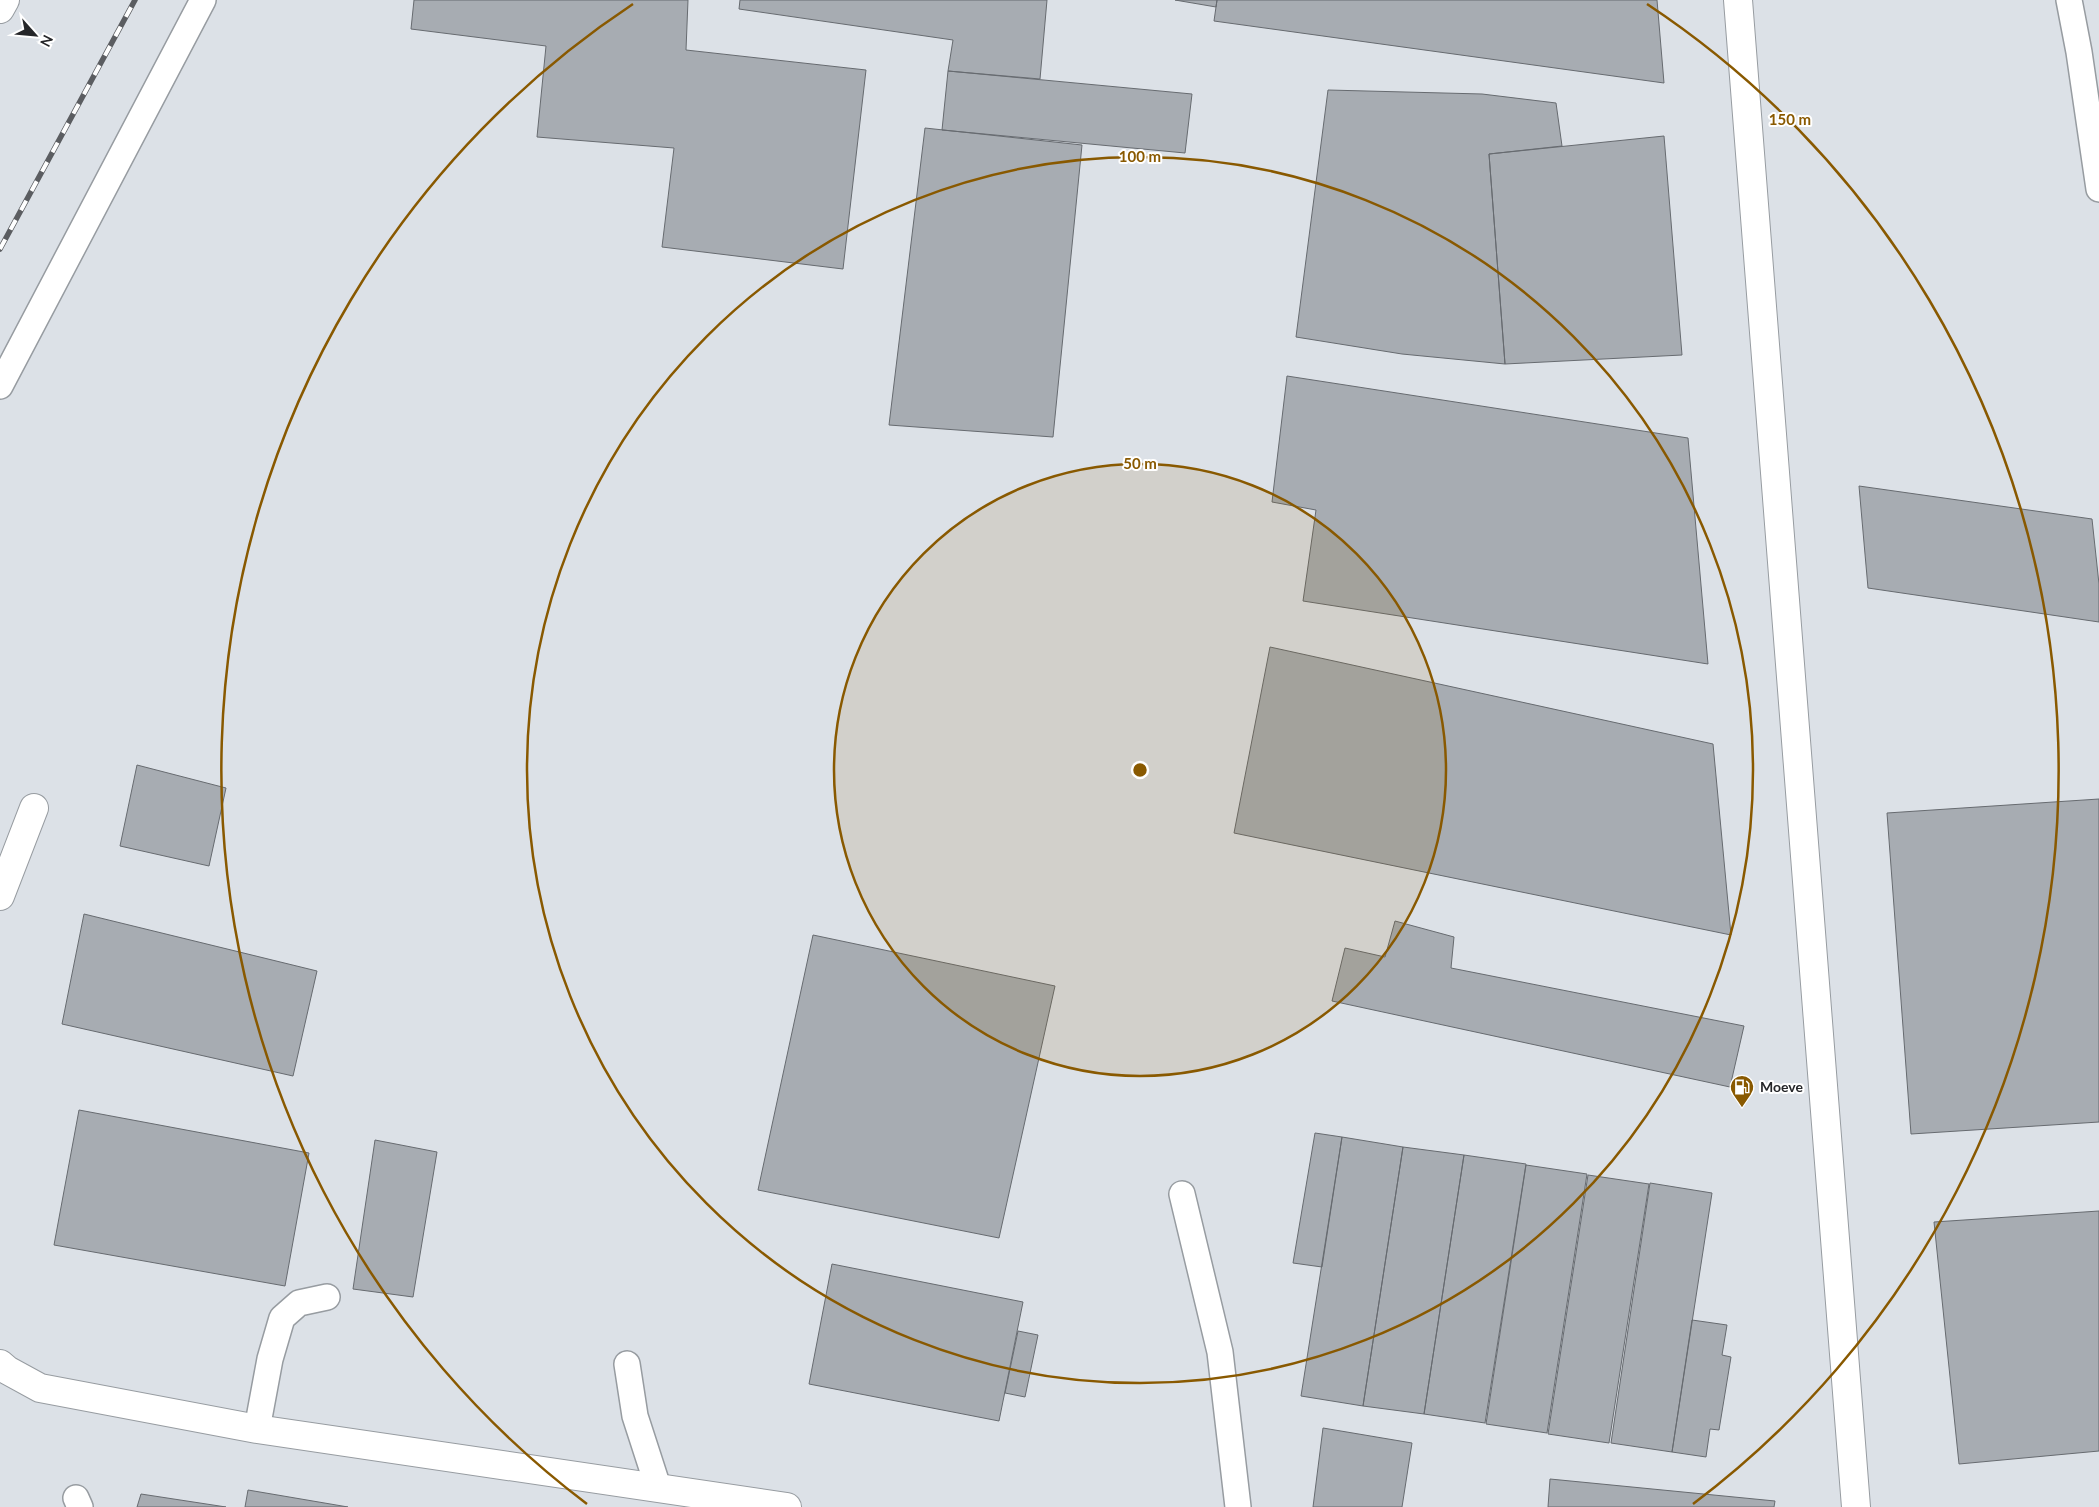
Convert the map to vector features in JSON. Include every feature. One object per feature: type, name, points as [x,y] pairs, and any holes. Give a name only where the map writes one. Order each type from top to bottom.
[{"type":"street","points":[[0,9],[5,0]]},
{"type":"street","points":[[1738,0],[1856,1507]]},
{"type":"street","points":[[0,896],[34,808]]},
{"type":"street","points":[[0,1364],[7,1370],[40,1388],[257,1429],[787,1507]]},
{"type":"lane","points":[[0,386],[203,0]]},
{"type":"lane","points":[[2069,0],[2079,52],[2099,189]]},
{"type":"lane","points":[[1182,1194],[1220,1352],[1238,1507]]},
{"type":"lane","points":[[257,1429],[270,1359],[282,1318],[299,1303],[327,1297]]},
{"type":"lane","points":[[627,1364],[634,1416],[658,1487]]},
{"type":"building","points":[[414,0],[688,0],[686,50],[866,70],[843,269],[662,247],[674,148],[537,137],[546,46],[411,29]]},
{"type":"building","points":[[740,0],[1047,0],[1040,79],[948,71],[953,40],[739,9]]},
{"type":"building","points":[[1175,0],[1217,0],[1216,7]]},
{"type":"building","points":[[1217,0],[1657,0],[1664,83],[1214,21]]},
{"type":"building","points":[[948,71],[1192,94],[1185,153],[942,130]]},
{"type":"building","points":[[1328,90],[1482,94],[1556,103],[1562,146],[1489,154],[1505,364],[1402,354],[1296,337]]},
{"type":"building","points":[[925,128],[1082,145],[1053,437],[889,425]]},
{"type":"building","points":[[1664,136],[1682,355],[1505,364],[1489,154]]},
{"type":"building","points":[[1287,376],[1688,438],[1708,664],[1303,601],[1316,510],[1272,502]]},
{"type":"building","points":[[1859,486],[2092,519],[2099,584],[2099,622],[1868,588]]},
{"type":"building","points":[[1270,647],[1713,744],[1731,935],[1234,833]]},
{"type":"building","points":[[137,765],[226,788],[209,866],[120,846]]},
{"type":"building","points":[[2099,799],[2099,1122],[1911,1134],[1887,813]]},
{"type":"building","points":[[84,914],[317,971],[293,1076],[62,1024]]},
{"type":"building","points":[[1395,921],[1454,937],[1451,968],[1744,1026],[1730,1087],[1332,1001],[1345,948],[1385,957]]},
{"type":"building","points":[[813,935],[1055,986],[999,1238],[758,1190]]},
{"type":"building","points":[[79,1110],[309,1153],[285,1286],[54,1245]]},
{"type":"building","points":[[1315,1133],[1342,1137],[1322,1267],[1293,1263]]},
{"type":"building","points":[[1342,1137],[1403,1147],[1363,1406],[1301,1396]]},
{"type":"building","points":[[375,1140],[437,1152],[413,1297],[353,1289]]},
{"type":"building","points":[[1403,1147],[1464,1155],[1424,1414],[1363,1406]]},
{"type":"building","points":[[1464,1155],[1526,1164],[1485,1423],[1424,1414]]},
{"type":"building","points":[[1526,1165],[1587,1174],[1547,1433],[1486,1424]]},
{"type":"building","points":[[1588,1175],[1649,1184],[1609,1443],[1548,1434]]},
{"type":"building","points":[[1650,1183],[1712,1193],[1672,1452],[1611,1443]]},
{"type":"building","points":[[2099,1211],[2099,1451],[1959,1464],[1934,1222]]},
{"type":"building","points":[[832,1264],[1023,1302],[999,1421],[809,1384]]},
{"type":"building","points":[[1692,1320],[1727,1325],[1722,1355],[1731,1357],[1719,1430],[1710,1429],[1706,1457],[1672,1452]]},
{"type":"building","points":[[1018,1331],[1038,1335],[1025,1397],[1005,1393]]},
{"type":"building","points":[[1323,1428],[1412,1443],[1402,1507],[1313,1507]]},
{"type":"building","points":[[1550,1479],[1775,1501],[1774,1507],[1548,1507]]},
{"type":"building","points":[[248,1490],[348,1507],[245,1507]]},
{"type":"building","points":[[141,1494],[226,1507],[137,1507]]},
{"type":"railway","points":[[0,249],[135,0]]},
{"type":"place","name":"Moeve","points":[[1742,1108]]}]
